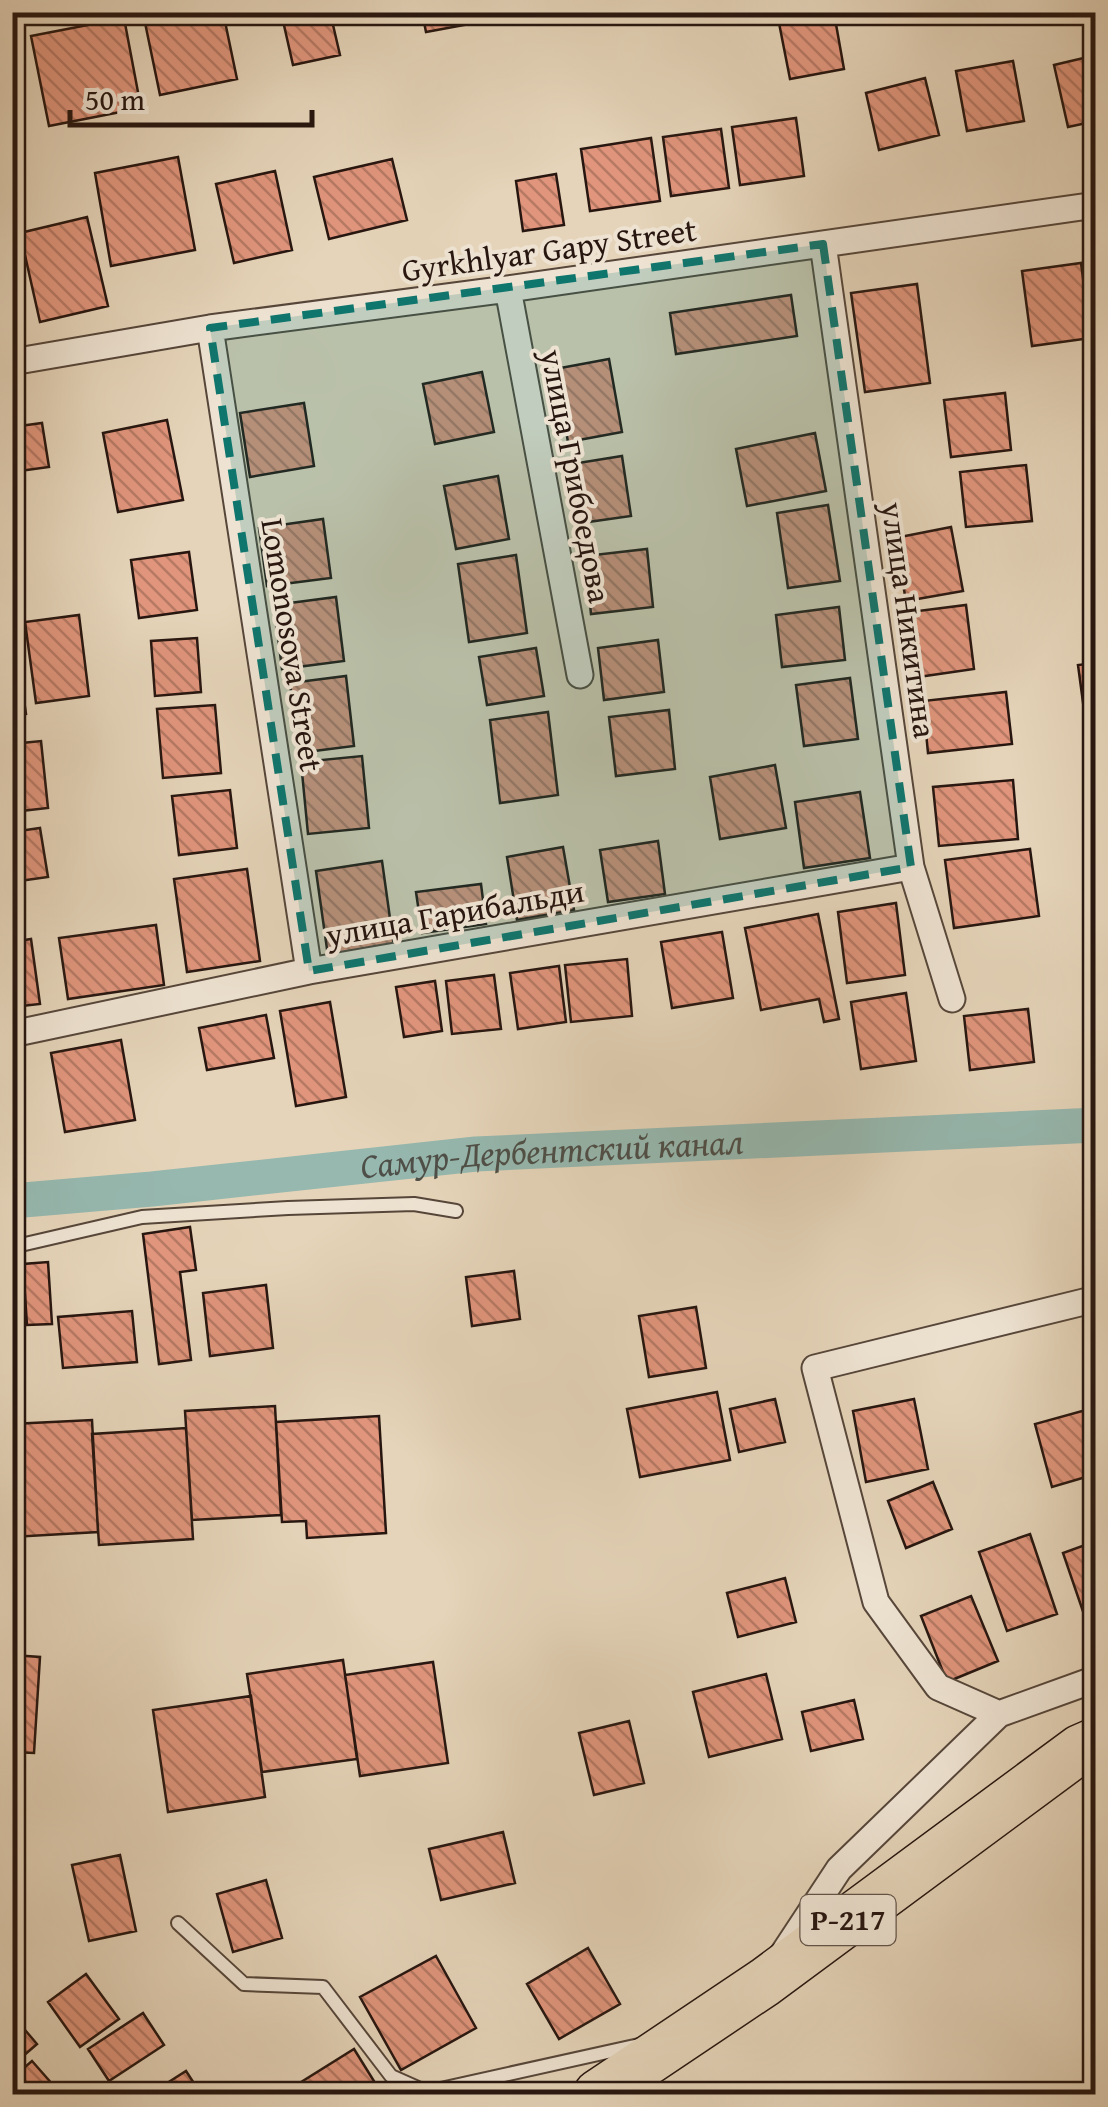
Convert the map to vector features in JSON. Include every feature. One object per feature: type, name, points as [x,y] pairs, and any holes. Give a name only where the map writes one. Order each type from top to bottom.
[{"type":"highway","name":"Р-217","points":[[598,2094],[765,1982],[1080,1749],[1096,1742]]},
{"type":"street","name":"Gyrkhlyar Gapy Street","points":[[12,362],[210,328],[1096,205]]},
{"type":"street","name":"улица Никитина","points":[[823,244],[911,867],[952,1000]]},
{"type":"street","name":"улица Грибоедова","points":[[508,289],[580,674]]},
{"type":"street","name":"Lomonosova Street","points":[[210,328],[309,972]]},
{"type":"street","name":"улица Гарибальди","points":[[12,1034],[309,972],[911,867]]},
{"type":"street","points":[[999,1714],[938,1688],[876,1602],[815,1368],[1096,1299]]},
{"type":"street","points":[[765,1982],[839,1869],[999,1714],[1096,1679]]},
{"type":"lane","points":[[12,1246],[142,1217],[414,1204],[456,1211]]},
{"type":"lane","points":[[178,1923],[244,1984],[323,1987],[391,2076],[428,2092],[686,2034]]},
{"type":"highlighted area","points":[[823,244],[911,867],[309,971],[210,328]]},
{"type":"building","points":[[223,12],[237,79],[160,95],[143,13]]},
{"type":"building","points":[[281,12],[330,12],[340,55],[293,65]]},
{"type":"building","points":[[422,12],[489,12],[491,20],[426,32]]},
{"type":"building","points":[[834,13],[844,69],[790,79],[779,23]]},
{"type":"building","points":[[124,18],[141,108],[49,126],[31,36]]},
{"type":"building","points":[[1096,55],[1096,121],[1068,127],[1054,65]]},
{"type":"building","points":[[1013,61],[1024,121],[967,131],[956,71]]},
{"type":"building","points":[[925,78],[939,135],[879,150],[866,93]]},
{"type":"building","points":[[796,118],[804,176],[740,185],[732,127]]},
{"type":"building","points":[[721,129],[729,188],[671,196],[663,137]]},
{"type":"building","points":[[651,138],[660,201],[590,211],[581,149]]},
{"type":"building","points":[[178,157],[195,250],[111,266],[95,173]]},
{"type":"building","points":[[392,159],[407,220],[329,239],[314,177]]},
{"type":"building","points":[[275,171],[292,250],[234,263],[216,184]]},
{"type":"building","points":[[556,174],[564,225],[523,231],[516,181]]},
{"type":"building","points":[[87,217],[108,306],[40,322],[20,233]]},
{"type":"building","points":[[1081,263],[1091,338],[1032,346],[1022,271]]},
{"type":"building","points":[[917,284],[930,383],[865,392],[851,293]]},
{"type":"building","points":[[791,295],[797,336],[676,354],[670,313]]},
{"type":"building","points":[[609,359],[622,432],[568,442],[555,369]]},
{"type":"building","points":[[482,372],[494,432],[435,444],[423,384]]},
{"type":"building","points":[[1005,393],[1011,450],[951,457],[944,400]]},
{"type":"building","points":[[304,403],[314,466],[250,477],[240,413]]},
{"type":"building","points":[[167,420],[183,500],[118,512],[103,433]]},
{"type":"building","points":[[42,423],[49,467],[12,472],[12,427]]},
{"type":"building","points":[[815,433],[826,491],[747,506],[736,449]]},
{"type":"building","points":[[622,456],[631,516],[581,523],[572,464]]},
{"type":"building","points":[[1026,465],[1032,521],[966,527],[960,472]]},
{"type":"building","points":[[498,476],[509,539],[456,549],[444,486]]},
{"type":"building","points":[[828,505],[840,581],[788,588],[777,513]]},
{"type":"building","points":[[323,519],[331,578],[267,586],[259,528]]},
{"type":"building","points":[[951,527],[963,591],[906,601],[895,538]]},
{"type":"building","points":[[647,549],[653,607],[591,614],[585,556]]},
{"type":"building","points":[[189,552],[197,610],[139,618],[131,560]]},
{"type":"building","points":[[516,555],[527,633],[469,642],[458,564]]},
{"type":"building","points":[[336,597],[344,661],[282,669],[274,605]]},
{"type":"building","points":[[966,605],[974,669],[918,677],[910,612]]},
{"type":"building","points":[[839,607],[845,660],[782,667],[776,615]]},
{"type":"building","points":[[79,615],[89,696],[36,703],[25,622]]},
{"type":"building","points":[[197,638],[201,692],[155,696],[151,641]]},
{"type":"building","points":[[658,640],[664,692],[604,700],[598,648]]},
{"type":"building","points":[[536,648],[544,696],[487,705],[479,657]]},
{"type":"building","points":[[18,658],[26,714],[12,716],[12,659]]},
{"type":"building","points":[[1096,663],[1096,724],[1086,725],[1078,665]]},
{"type":"building","points":[[346,676],[354,746],[298,753],[290,683]]},
{"type":"building","points":[[850,678],[858,739],[804,746],[796,685]]},
{"type":"building","points":[[1006,692],[1012,744],[928,753],[923,701]]},
{"type":"building","points":[[215,705],[221,773],[163,778],[157,709]]},
{"type":"building","points":[[669,710],[675,769],[616,776],[609,717]]},
{"type":"building","points":[[548,712],[558,795],[500,803],[490,720]]},
{"type":"building","points":[[41,741],[48,808],[12,812],[12,744]]},
{"type":"building","points":[[362,756],[369,828],[308,834],[301,762]]},
{"type":"building","points":[[775,765],[786,828],[720,839],[710,777]]},
{"type":"building","points":[[1013,780],[1018,839],[939,846],[933,787]]},
{"type":"building","points":[[230,790],[237,848],[179,855],[172,796]]},
{"type":"building","points":[[860,792],[870,858],[804,868],[795,802]]},
{"type":"building","points":[[40,828],[48,877],[12,882],[12,832]]},
{"type":"building","points":[[658,841],[665,894],[608,902],[600,850]]},
{"type":"building","points":[[563,847],[574,910],[517,920],[507,857]]},
{"type":"building","points":[[1030,849],[1039,916],[954,928],[945,860]]},
{"type":"building","points":[[382,861],[394,947],[328,956],[316,871]]},
{"type":"building","points":[[247,869],[260,961],[187,972],[174,879]]},
{"type":"building","points":[[481,884],[486,924],[422,933],[416,892]]},
{"type":"building","points":[[896,903],[905,975],[847,983],[838,912]]},
{"type":"building","points":[[818,914],[839,1019],[824,1022],[819,999],[761,1010],[745,928]]},
{"type":"building","points":[[156,925],[164,985],[68,999],[59,938]]},
{"type":"building","points":[[722,932],[733,998],[672,1008],[661,942]]},
{"type":"building","points":[[31,939],[40,1004],[12,1007],[12,942]]},
{"type":"building","points":[[627,959],[632,1016],[571,1022],[565,965]]},
{"type":"building","points":[[559,966],[566,1022],[518,1029],[510,973]]},
{"type":"building","points":[[494,975],[501,1029],[452,1034],[446,981]]},
{"type":"building","points":[[435,981],[442,1031],[404,1037],[396,987]]},
{"type":"building","points":[[906,993],[916,1061],[861,1069],[851,1002]]},
{"type":"building","points":[[330,1002],[346,1097],[296,1106],[280,1011]]},
{"type":"building","points":[[1028,1009],[1034,1062],[970,1070],[964,1016]]},
{"type":"building","points":[[266,1015],[274,1058],[207,1070],[199,1028]]},
{"type":"building","points":[[121,1040],[135,1120],[65,1132],[51,1053]]},
{"type":"building","points":[[190,1227],[196,1270],[180,1272],[191,1360],[159,1364],[143,1234]]},
{"type":"building","points":[[48,1262],[52,1324],[27,1325],[23,1264]]},
{"type":"building","points":[[514,1271],[520,1319],[472,1326],[466,1277]]},
{"type":"building","points":[[266,1285],[273,1348],[210,1356],[203,1293]]},
{"type":"building","points":[[696,1307],[706,1368],[649,1377],[639,1316]]},
{"type":"building","points":[[132,1311],[137,1362],[63,1368],[58,1317]]},
{"type":"building","points":[[717,1392],[730,1460],[640,1477],[627,1409]]},
{"type":"building","points":[[775,1399],[785,1442],[739,1452],[730,1409]]},
{"type":"building","points":[[914,1399],[928,1469],[866,1482],[853,1411]]},
{"type":"building","points":[[275,1406],[281,1515],[192,1520],[185,1411]]},
{"type":"building","points":[[1093,1408],[1096,1474],[1052,1487],[1035,1424]]},
{"type":"building","points":[[379,1416],[386,1533],[307,1538],[306,1521],[282,1522],[276,1422]]},
{"type":"building","points":[[92,1420],[98,1532],[12,1537],[12,1424]]},
{"type":"building","points":[[186,1428],[193,1539],[99,1545],[92,1434]]},
{"type":"building","points":[[933,1482],[952,1529],[906,1548],[888,1501]]},
{"type":"building","points":[[1030,1534],[1057,1614],[1007,1631],[979,1552]]},
{"type":"building","points":[[1096,1541],[1096,1630],[1090,1632],[1063,1553]]},
{"type":"building","points":[[785,1578],[796,1622],[738,1637],[727,1593]]},
{"type":"building","points":[[971,1596],[998,1661],[947,1682],[921,1616]]},
{"type":"building","points":[[12,1655],[40,1657],[34,1753],[12,1752]]},
{"type":"building","points":[[343,1660],[357,1759],[262,1772],[247,1674]]},
{"type":"building","points":[[433,1662],[448,1763],[360,1776],[345,1675]]},
{"type":"building","points":[[766,1674],[782,1739],[709,1757],[693,1692]]},
{"type":"building","points":[[251,1696],[265,1797],[168,1812],[153,1710]]},
{"type":"building","points":[[854,1700],[863,1739],[811,1751],[802,1712]]},
{"type":"building","points":[[629,1721],[644,1783],[594,1795],[579,1733]]},
{"type":"building","points":[[503,1832],[515,1883],[441,1900],[429,1849]]},
{"type":"building","points":[[120,1855],[136,1931],[89,1941],[72,1865]]},
{"type":"building","points":[[266,1880],[282,1938],[233,1952],[217,1894]]},
{"type":"building","points":[[588,1948],[620,2004],[559,2039],[527,1984]]},
{"type":"building","points":[[436,1956],[476,2028],[401,2070],[360,1997]]},
{"type":"building","points":[[86,1974],[119,2019],[80,2047],[48,2002]]},
{"type":"building","points":[[143,2013],[164,2045],[109,2081],[88,2049]]},
{"type":"building","points":[[19,2023],[37,2044],[15,2063],[12,2028]]},
{"type":"building","points":[[354,2049],[382,2094],[282,2094]]},
{"type":"building","points":[[32,2061],[61,2094],[12,2094],[12,2078]]},
{"type":"building","points":[[186,2071],[201,2094],[150,2094]]},
{"type":"waterway","name":"Самур-Дербентский канал","points":[[12,1201],[476,1154],[1096,1125]]}]
